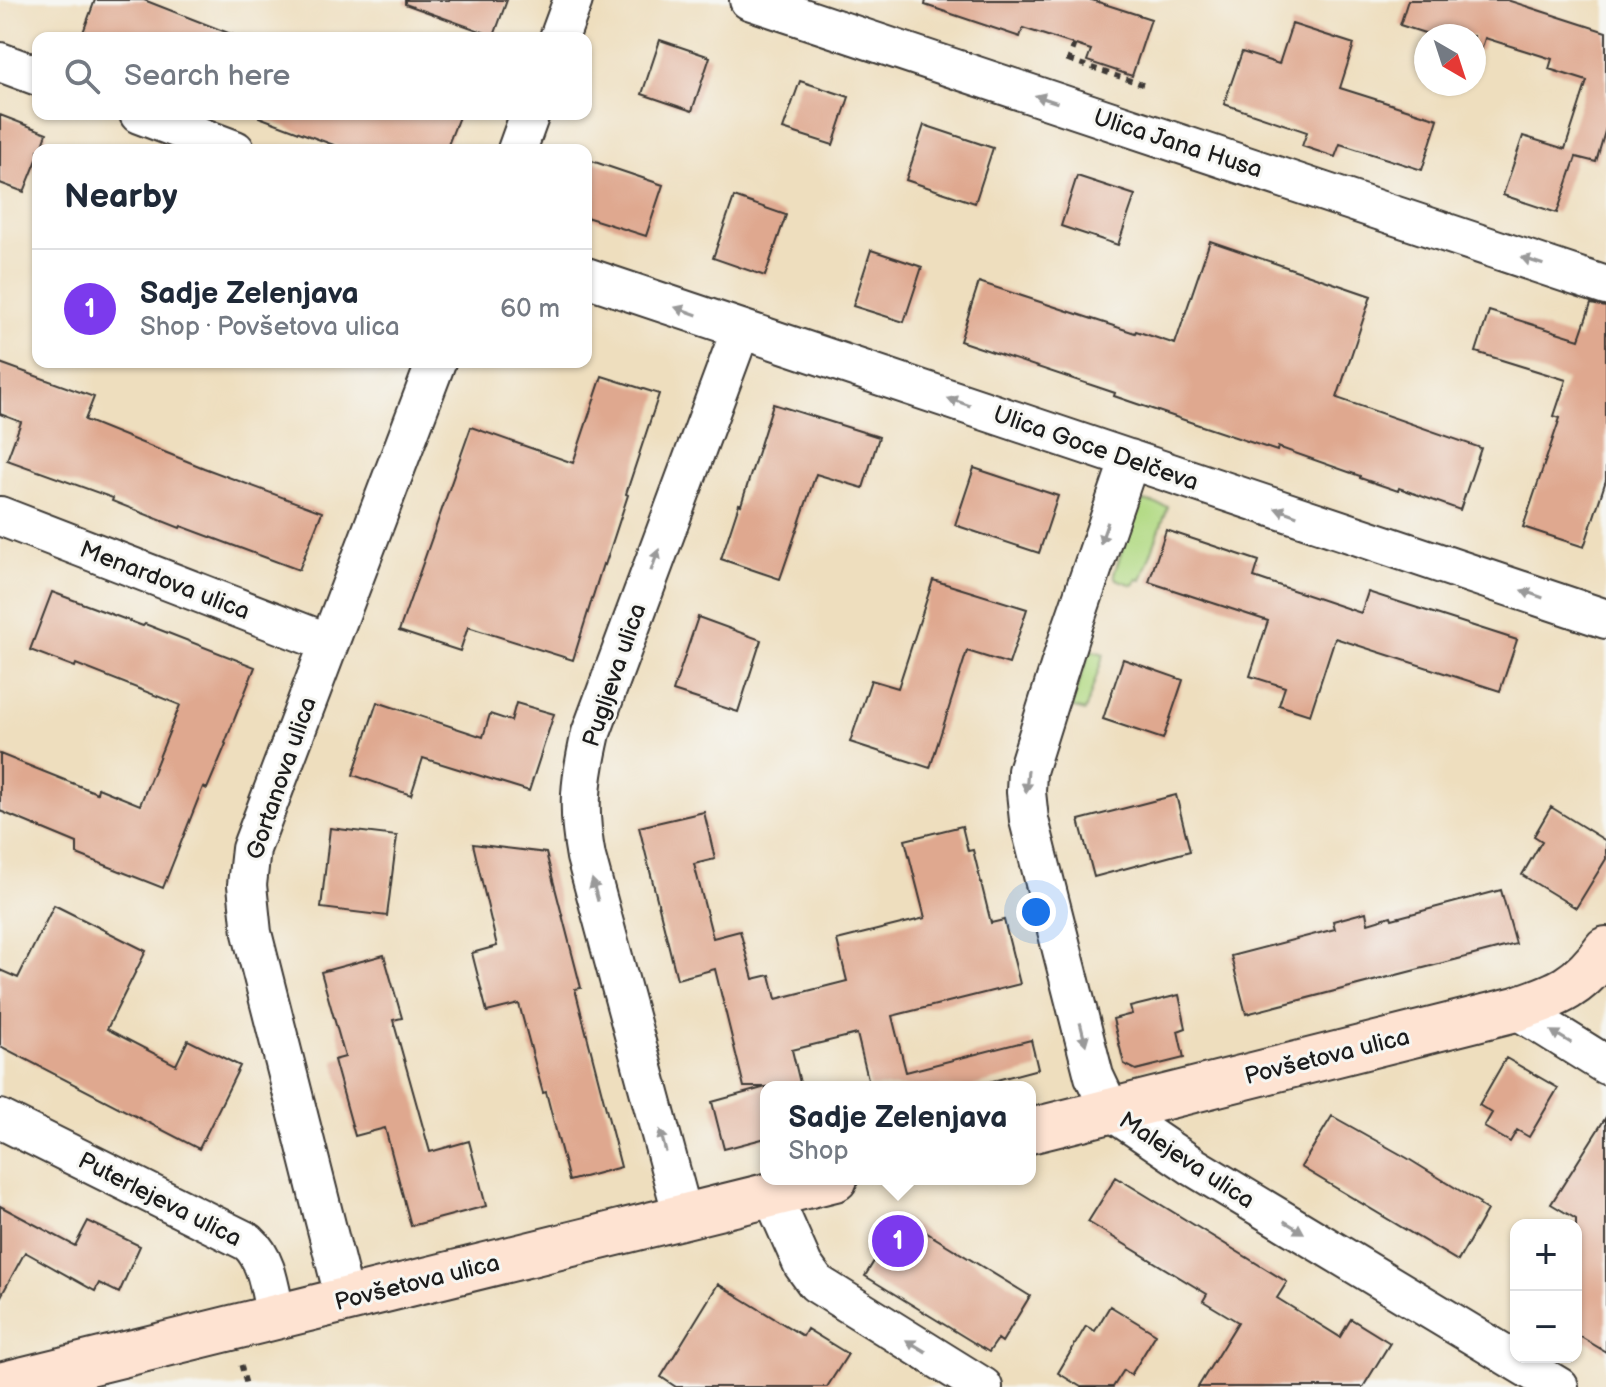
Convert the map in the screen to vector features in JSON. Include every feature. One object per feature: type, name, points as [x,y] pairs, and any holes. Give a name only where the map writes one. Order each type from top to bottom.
[{"type":"street","points":[[561,32],[573,0]]},
{"type":"street","name":"Ulica Jana Husa","points":[[749,0],[1606,286]]},
{"type":"street","points":[[0,62],[32,74]]},
{"type":"street","points":[[155,120],[219,144]]},
{"type":"street","points":[[519,144],[528,120]]},
{"type":"street","name":"Ulica Goce Delčeva","points":[[592,279],[1606,619]]},
{"type":"street","name":"Pugljeva ulica","points":[[683,1216],[586,857],[580,827],[579,797],[591,733],[741,329]]},
{"type":"street","name":"Gortanova ulica","points":[[345,1300],[252,933],[247,885],[251,849],[434,368]]},
{"type":"street","name":"Malejeva ulica","points":[[1130,459],[1027,771],[1029,820],[1094,1076],[1110,1110],[1194,1167],[1559,1387]]},
{"type":"street","name":"Menardova ulica","points":[[0,516],[329,643]]},
{"type":"street","name":"Povšetova ulica","points":[[1036,1129],[1516,1009],[1563,992],[1584,976],[1606,949]]},
{"type":"street","points":[[1516,1009],[1606,1065]]},
{"type":"street","name":"Puterlejeva ulica","points":[[0,1119],[248,1242],[262,1260],[276,1317]]},
{"type":"street","name":"Povšetova ulica","points":[[0,1385],[811,1185]]},
{"type":"street","points":[[772,1195],[803,1265],[816,1283],[983,1387]]},
{"type":"path","points":[[1066,70],[1074,45]]},
{"type":"path","points":[[1069,60],[1144,85]]},
{"type":"green space","points":[[1144,501],[1168,507],[1141,580],[1137,579],[1133,585],[1116,579],[1114,574],[1137,506]]},
{"type":"green space","points":[[1090,650],[1104,654],[1085,711],[1071,707]]},
{"type":"building","points":[[95,0],[144,0],[226,32],[83,32]]},
{"type":"building","points":[[405,0],[507,0],[495,32],[483,32],[405,4]]},
{"type":"building","points":[[926,0],[1092,0],[1151,19],[1132,76],[1087,61],[1091,50],[1023,28],[1020,37],[925,5]]},
{"type":"building","points":[[1408,0],[1507,0],[1606,32],[1606,128],[1596,162],[1576,157],[1557,213],[1503,195],[1523,136],[1565,149],[1587,81],[1549,69],[1552,59],[1486,38],[1486,24],[1414,24],[1414,30],[1400,25]]},
{"type":"building","points":[[1292,24],[1354,44],[1340,88],[1438,119],[1422,170],[1340,144],[1335,157],[1302,146],[1307,132],[1224,104],[1242,52],[1279,64]]},
{"type":"building","points":[[660,40],[710,57],[692,111],[642,94]]},
{"type":"building","points":[[800,81],[849,97],[833,145],[783,129]]},
{"type":"building","points":[[0,115],[47,133],[43,144],[32,144],[32,172],[24,192],[0,183]]},
{"type":"building","points":[[267,120],[458,120],[448,144],[331,144]]},
{"type":"building","points":[[924,125],[993,148],[975,203],[906,180]]},
{"type":"building","points":[[592,161],[663,185],[646,236],[592,219]]},
{"type":"building","points":[[1077,176],[1135,195],[1118,245],[1061,226]]},
{"type":"building","points":[[734,197],[786,215],[765,276],[713,258]]},
{"type":"building","points":[[1210,241],[1371,296],[1337,398],[1481,448],[1460,510],[1360,478],[1278,447],[1277,451],[1196,424],[960,341],[979,282],[1175,344]]},
{"type":"building","points":[[871,250],[922,267],[904,322],[853,306]]},
{"type":"building","points":[[1591,304],[1606,307],[1606,480],[1584,547],[1523,527],[1560,418],[1554,416],[1566,380],[1476,352],[1489,311],[1579,339]]},
{"type":"building","points":[[0,363],[94,397],[85,420],[322,512],[299,570],[180,528],[112,501],[113,498],[7,460],[21,422],[0,414]]},
{"type":"building","points":[[602,376],[659,394],[573,660],[468,627],[460,651],[399,631],[471,427],[573,463]]},
{"type":"building","points":[[773,404],[879,437],[863,488],[816,474],[780,579],[721,559]]},
{"type":"building","points":[[974,468],[1058,496],[1039,553],[955,525]]},
{"type":"building","points":[[1166,530],[1259,561],[1254,577],[1361,613],[1368,592],[1517,640],[1500,691],[1335,638],[1310,715],[1279,705],[1285,687],[1250,676],[1268,621],[1149,582]]},
{"type":"building","points":[[933,580],[1027,609],[1009,664],[967,651],[930,768],[850,742],[871,680],[898,688]]},
{"type":"building","points":[[52,592],[255,667],[226,744],[207,789],[203,787],[163,888],[77,854],[77,843],[0,811],[0,754],[97,793],[98,788],[140,805],[180,705],[76,664],[75,667],[30,650]]},
{"type":"building","points":[[698,617],[761,640],[738,712],[673,691]]},
{"type":"building","points":[[1123,659],[1183,680],[1163,739],[1103,719]]},
{"type":"building","points":[[377,702],[483,737],[490,714],[511,721],[516,703],[554,714],[529,791],[423,758],[411,795],[353,775]]},
{"type":"building","points":[[1176,795],[1190,851],[1094,877],[1079,820]]},
{"type":"building","points":[[1551,807],[1606,841],[1606,859],[1576,908],[1522,875],[1542,841],[1534,836]]},
{"type":"building","points":[[704,812],[715,859],[694,864],[713,938],[740,931],[753,979],[770,975],[776,999],[847,981],[837,940],[925,918],[905,840],[962,826],[968,851],[973,850],[991,923],[1004,920],[1020,984],[892,1016],[906,1072],[1031,1040],[1038,1069],[993,1081],[869,1081],[857,1034],[792,1050],[800,1081],[760,1081],[760,1087],[744,1087],[715,969],[677,979],[639,827]]},
{"type":"building","points":[[330,828],[397,836],[387,916],[321,908]]},
{"type":"building","points":[[473,844],[546,853],[581,988],[575,989],[621,1167],[569,1181],[519,1004],[487,1012],[472,953],[497,946]]},
{"type":"building","points":[[1501,890],[1516,944],[1246,1014],[1231,956],[1335,929],[1333,921],[1366,912],[1368,923]]},
{"type":"building","points":[[54,905],[146,951],[107,1029],[176,1065],[188,1040],[240,1066],[199,1149],[0,1046],[0,970],[18,978]]},
{"type":"building","points":[[384,955],[402,1018],[393,1020],[430,1152],[469,1141],[486,1206],[411,1226],[385,1128],[355,1136],[334,1060],[345,1057],[321,972]]},
{"type":"building","points":[[1179,995],[1186,1028],[1178,1031],[1184,1058],[1136,1070],[1124,1064],[1113,1019],[1132,1014],[1130,1007]]},
{"type":"building","points":[[1506,1058],[1558,1088],[1529,1137],[1517,1130],[1510,1142],[1484,1127],[1492,1113],[1479,1105]]},
{"type":"building","points":[[760,1089],[760,1140],[724,1149],[712,1102]]},
{"type":"building","points":[[1332,1116],[1407,1158],[1487,1210],[1458,1261],[1301,1167]]},
{"type":"building","points":[[1606,1117],[1606,1352],[1582,1338],[1582,1219],[1576,1219],[1551,1204]]},
{"type":"building","points":[[1116,1177],[1287,1282],[1277,1298],[1340,1337],[1351,1319],[1390,1343],[1363,1387],[1198,1387],[1238,1322],[1203,1301],[1207,1294],[1088,1222]]},
{"type":"building","points":[[0,1206],[75,1246],[88,1221],[140,1246],[119,1293],[99,1283],[95,1291],[25,1252],[0,1298]]},
{"type":"building","points":[[901,1217],[1030,1296],[1002,1342],[998,1339],[989,1352],[865,1276]]},
{"type":"building","points":[[718,1284],[803,1336],[807,1329],[848,1354],[827,1387],[676,1387],[661,1377]]},
{"type":"building","points":[[1110,1306],[1156,1334],[1131,1375],[1124,1370],[1113,1387],[1081,1387],[1058,1373],[1086,1326],[1095,1331]]},
{"type":"place","name":"Sadje Zelenjava","points":[[898,1241]]}]
